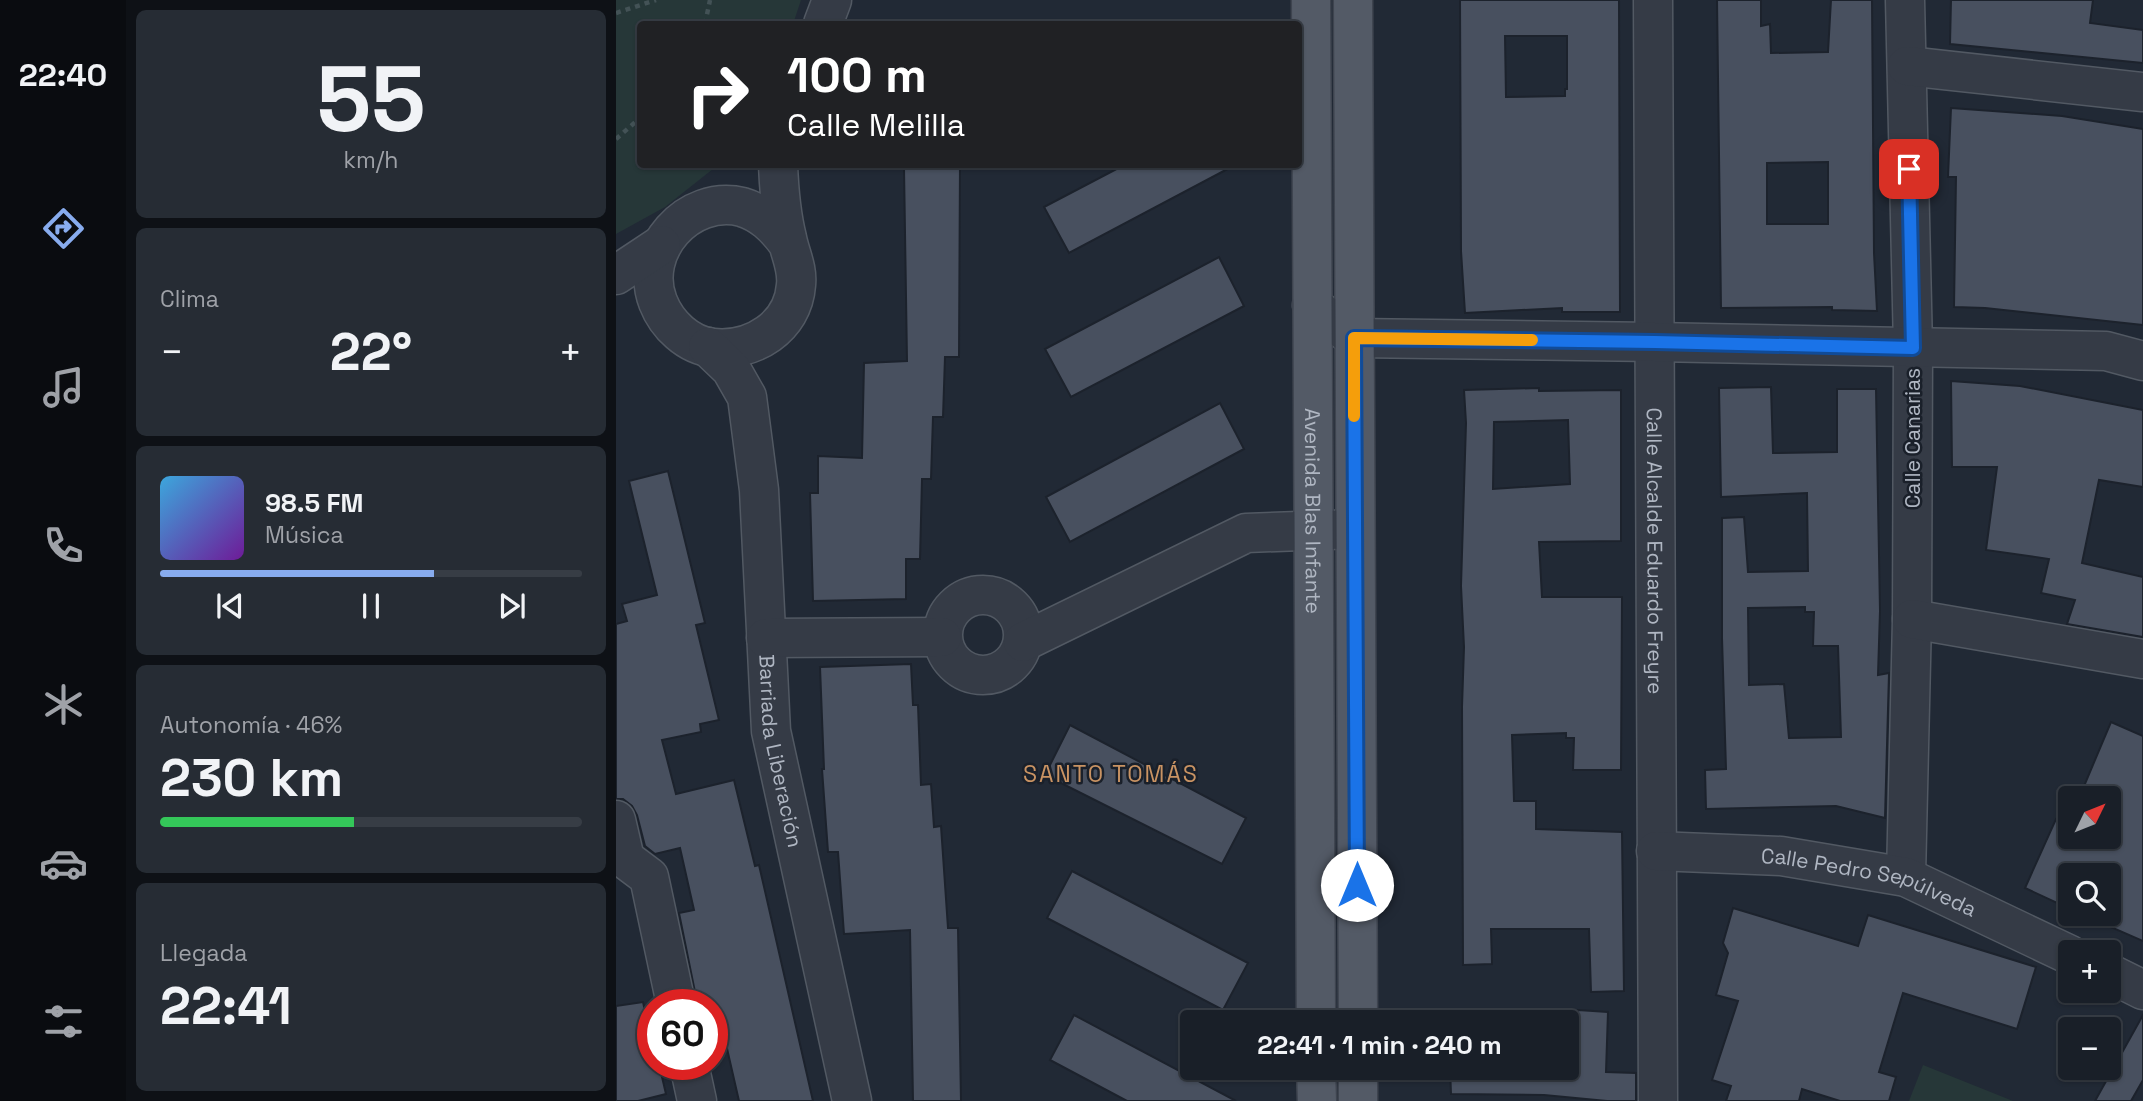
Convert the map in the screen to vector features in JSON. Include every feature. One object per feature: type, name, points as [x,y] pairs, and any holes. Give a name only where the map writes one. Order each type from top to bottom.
[{"type":"main road","name":"Avenida Blas Infante","points":[[1311,0],[1316,1010]]},
{"type":"main road","name":"Avenida Blas Infante","points":[[1353,0],[1358,1010]]},
{"type":"main road","points":[[1316,1080],[1317,1101]]},
{"type":"main road","points":[[1358,1080],[1358,1101]]},
{"type":"street","points":[[824,21],[832,0]]},
{"type":"street","name":"Calle Alcalde Eduardo Freyre","points":[[1653,0],[1658,1101]]},
{"type":"street","name":"Calle Canarias","points":[[1905,0],[1913,348],[1912,619],[1906,877]]},
{"type":"street","points":[[1907,66],[2143,92]]},
{"type":"street","points":[[721,205],[750,182],[761,168]]},
{"type":"street","points":[[778,168],[779,197],[787,242],[795,263],[796,286],[790,307],[778,326],[763,338],[746,346],[728,349],[708,347],[692,341],[678,332],[667,319],[653,282],[655,263],[661,245],[676,225],[697,211],[721,205],[741,207],[759,214],[775,226],[787,242]]},
{"type":"street","points":[[616,275],[661,245]]},
{"type":"street","points":[[616,299],[667,319]]},
{"type":"street","points":[[1312,305],[1354,338],[2106,351],[2143,361]]},
{"type":"street","name":"Barriada Liberación","points":[[747,397],[758,361],[778,326]]},
{"type":"street","name":"Barriada Liberación","points":[[708,347],[731,369],[747,397],[759,490],[771,731],[852,1101]]},
{"type":"street","points":[[1023,642],[1246,533],[1354,529]]},
{"type":"street","points":[[970,596],[997,596],[1009,603],[1017,613],[1022,625],[1023,642],[1013,662],[1003,670],[991,675],[979,675],[957,666],[949,657],[942,637],[944,623],[949,611],[958,602],[970,596]]},
{"type":"street","points":[[1912,619],[2143,659]]},
{"type":"street","points":[[765,638],[942,637]]},
{"type":"street","points":[[616,820],[625,859],[649,877],[673,989]]},
{"type":"street","name":"Calle Pedro Sepúlveda","points":[[1656,851],[1782,856],[1906,877],[2058,949]]},
{"type":"street","points":[[2121,980],[2143,990]]},
{"type":"street","points":[[692,1080],[697,1101]]},
{"type":"path","points":[[616,13],[656,0]]},
{"type":"path","points":[[706,21],[710,0]]},
{"type":"path","points":[[616,139],[637,121]]},
{"type":"shaded area","points":[[616,0],[801,0],[794,21],[637,21],[637,168],[714,168],[665,207],[616,234]]},
{"type":"shaded area","points":[[1923,1065],[2013,1101],[1909,1101]]},
{"type":"building","points":[[1460,0],[1619,0],[1620,312],[1562,312],[1562,308],[1465,313],[1461,251]],"holes":[[[1505,36],[1567,36],[1565,96],[1506,97]]]},
{"type":"building","points":[[1717,0],[1761,0],[1761,26],[1770,24],[1771,53],[1828,52],[1831,0],[1872,0],[1877,311],[1832,310],[1832,307],[1721,308]],"holes":[[[1828,162],[1828,224],[1767,224],[1767,163]]]},
{"type":"building","points":[[1951,0],[2093,0],[2090,23],[2143,30],[2143,63],[1950,44]]},
{"type":"building","points":[[1951,108],[2062,116],[2143,129],[2143,325],[1954,307],[1956,177],[1948,177]]},
{"type":"building","points":[[904,168],[960,168],[959,357],[945,357],[943,417],[933,417],[931,479],[922,479],[920,559],[906,559],[906,599],[813,601],[810,493],[818,493],[818,456],[862,458],[864,363],[907,361]]},
{"type":"building","points":[[1118,168],[1229,168],[1069,253],[1044,207]]},
{"type":"building","points":[[1219,257],[1244,306],[1071,397],[1045,349]]},
{"type":"building","points":[[1951,381],[2020,386],[2143,410],[2143,487],[2099,480],[2082,563],[2143,577],[2143,637],[2067,624],[2075,600],[2041,593],[2049,559],[1986,550],[1997,467],[1952,467]]},
{"type":"building","points":[[1771,387],[1773,453],[1837,452],[1837,389],[1876,389],[1880,611],[1878,675],[1889,673],[1885,818],[1836,806],[1706,809],[1705,770],[1726,769],[1722,518],[1744,517],[1748,572],[1808,571],[1807,493],[1721,497],[1719,388]],"holes":[[[1805,607],[1805,612],[1814,612],[1813,646],[1838,646],[1841,737],[1789,738],[1784,684],[1749,685],[1748,608]]]},
{"type":"building","points":[[1464,390],[1621,390],[1621,541],[1539,542],[1542,597],[1622,597],[1621,770],[1573,770],[1574,738],[1566,738],[1566,733],[1512,735],[1514,801],[1536,801],[1536,829],[1622,832],[1624,991],[1591,992],[1589,929],[1491,929],[1492,964],[1463,965],[1464,647],[1461,586],[1466,423]],"holes":[[[1568,420],[1570,484],[1493,489],[1494,422]]]},
{"type":"building","points":[[1220,403],[1244,449],[1070,542],[1046,497]]},
{"type":"building","points":[[668,471],[705,623],[696,625],[719,720],[700,724],[701,732],[662,740],[676,794],[734,780],[755,866],[759,865],[813,1101],[739,1101],[728,1053],[728,989],[694,989],[679,913],[694,910],[680,848],[655,854],[645,846],[632,806],[623,799],[616,799],[616,624],[627,621],[622,604],[657,595],[629,481]]},
{"type":"building","points":[[911,664],[913,705],[918,705],[921,785],[931,784],[934,827],[941,826],[948,928],[958,928],[961,1101],[913,1101],[910,930],[844,934],[838,852],[828,852],[822,769],[820,667]]},
{"type":"building","points":[[2111,722],[2143,736],[2143,941],[2109,926],[2121,926],[2121,863],[2058,863],[2058,903],[2025,888],[2056,819],[2058,849],[2121,849],[2121,786],[2084,786]]},
{"type":"building","points":[[1070,725],[1246,818],[1222,864],[1045,775]]},
{"type":"building","points":[[1072,871],[1248,963],[1223,1010],[1047,918]]},
{"type":"building","points":[[1733,908],[1858,946],[1868,915],[2036,967],[2017,1029],[1903,993],[1879,1072],[1896,1077],[1889,1101],[1840,1101],[1802,1089],[1799,1101],[1726,1101],[1731,1086],[1712,1080],[1738,1001],[1716,995],[1728,953],[1723,943]]},
{"type":"building","points":[[637,1003],[637,1080],[663,1080],[666,1094],[638,1101],[616,1101],[616,1006]]},
{"type":"building","points":[[1579,1010],[1608,1012],[1606,1072],[1636,1073],[1636,1101],[1544,1095],[1451,1094],[1450,1080],[1579,1080]]},
{"type":"building","points":[[1074,1015],[1180,1071],[1180,1080],[1196,1080],[1236,1101],[1127,1101],[1050,1060]]},
{"type":"building","points":[[2143,1015],[2143,1080],[2131,1101],[2095,1101],[2107,1080],[2121,1080],[2121,1054]]},
{"type":"slow traffic","points":[[1354,416],[1354,338],[1532,340]]},
{"type":"district","name":"SANTO TOMÁS","points":[[1111,774]]},
{"type":"route","points":[[1357,885],[1354,338],[1913,348],[1909,169]]}]
